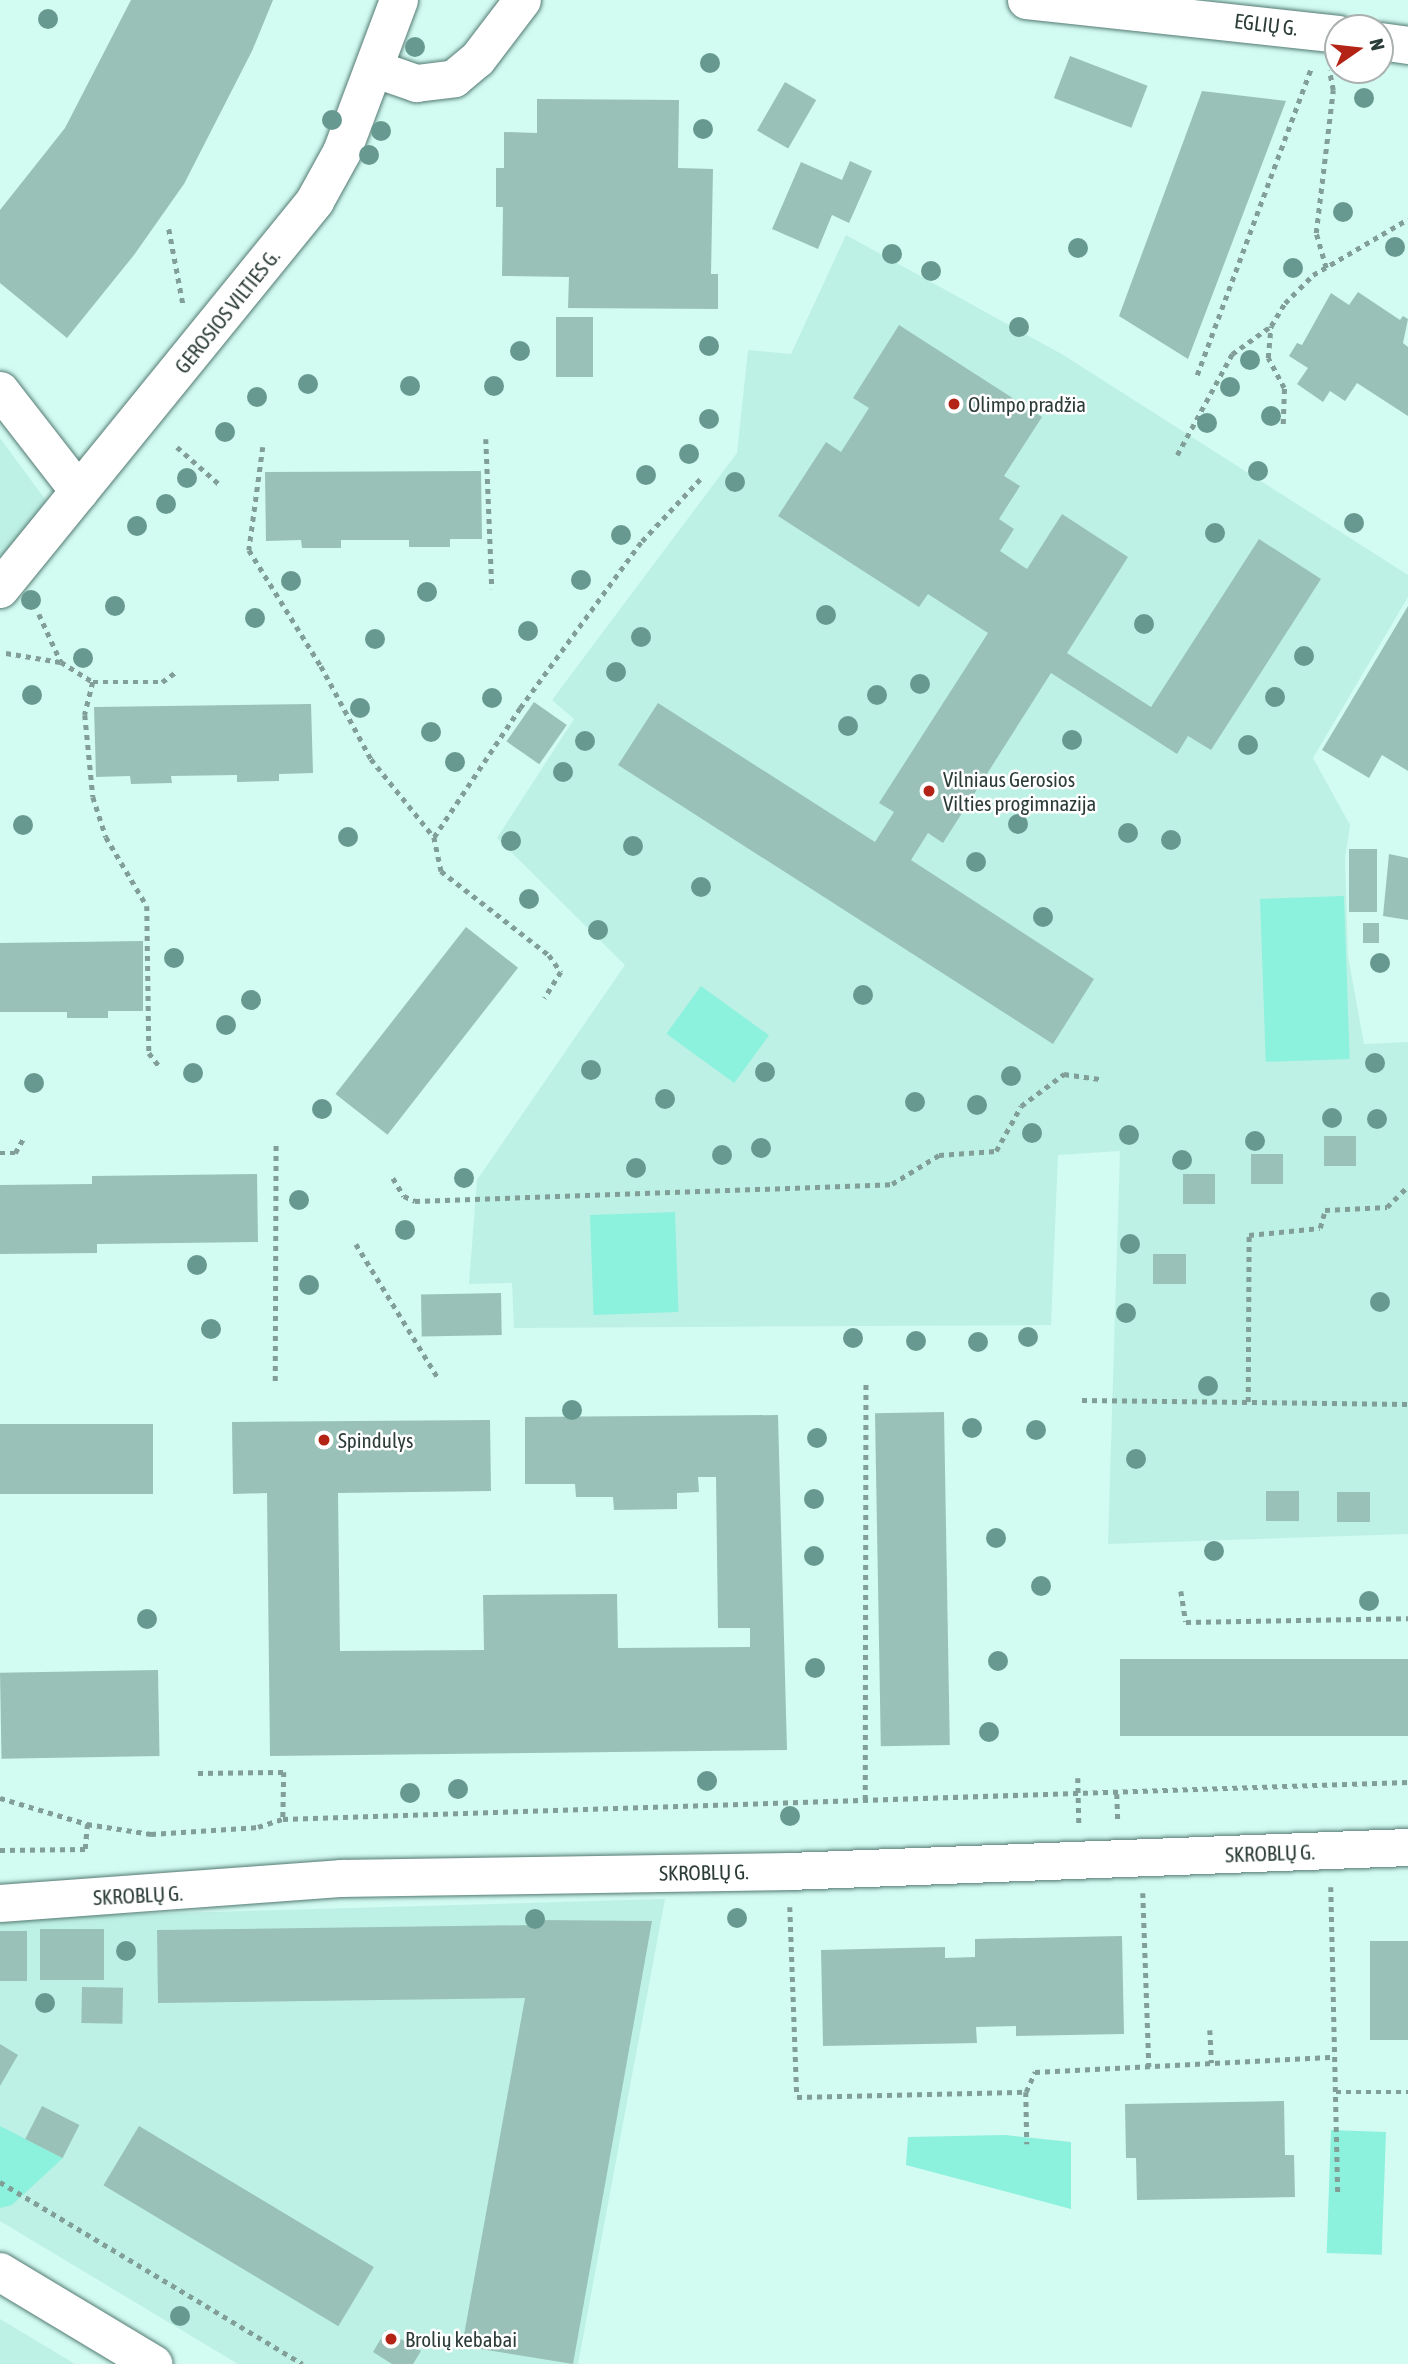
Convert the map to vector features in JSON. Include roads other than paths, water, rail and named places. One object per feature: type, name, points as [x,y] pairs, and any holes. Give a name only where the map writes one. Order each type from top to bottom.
[{"type":"main road","name":"GEROSIOS VILTIES G.","points":[[0,589],[315,201],[342,152],[399,0]]},
{"type":"main road","points":[[0,2272],[153,2364]]},
{"type":"street","points":[[373,68],[416,83],[454,78],[477,59],[522,0]]},
{"type":"street","name":"EGLIŲ G.","points":[[1026,0],[1324,42]]},
{"type":"street","points":[[0,390],[79,492]]},
{"type":"street","name":"SKROBLŲ G.","points":[[0,1903],[354,1877],[789,1871],[1408,1847]]},
{"type":"place","name":"Olimpo pradžia","points":[[954,404]]},
{"type":"place","name":"Vilniaus Gerosios Vilties progimnazija","points":[[929,791]]},
{"type":"place","name":"Spindulys","points":[[324,1440]]},
{"type":"place","name":"Brolių kebabai","points":[[391,2339]]}]
